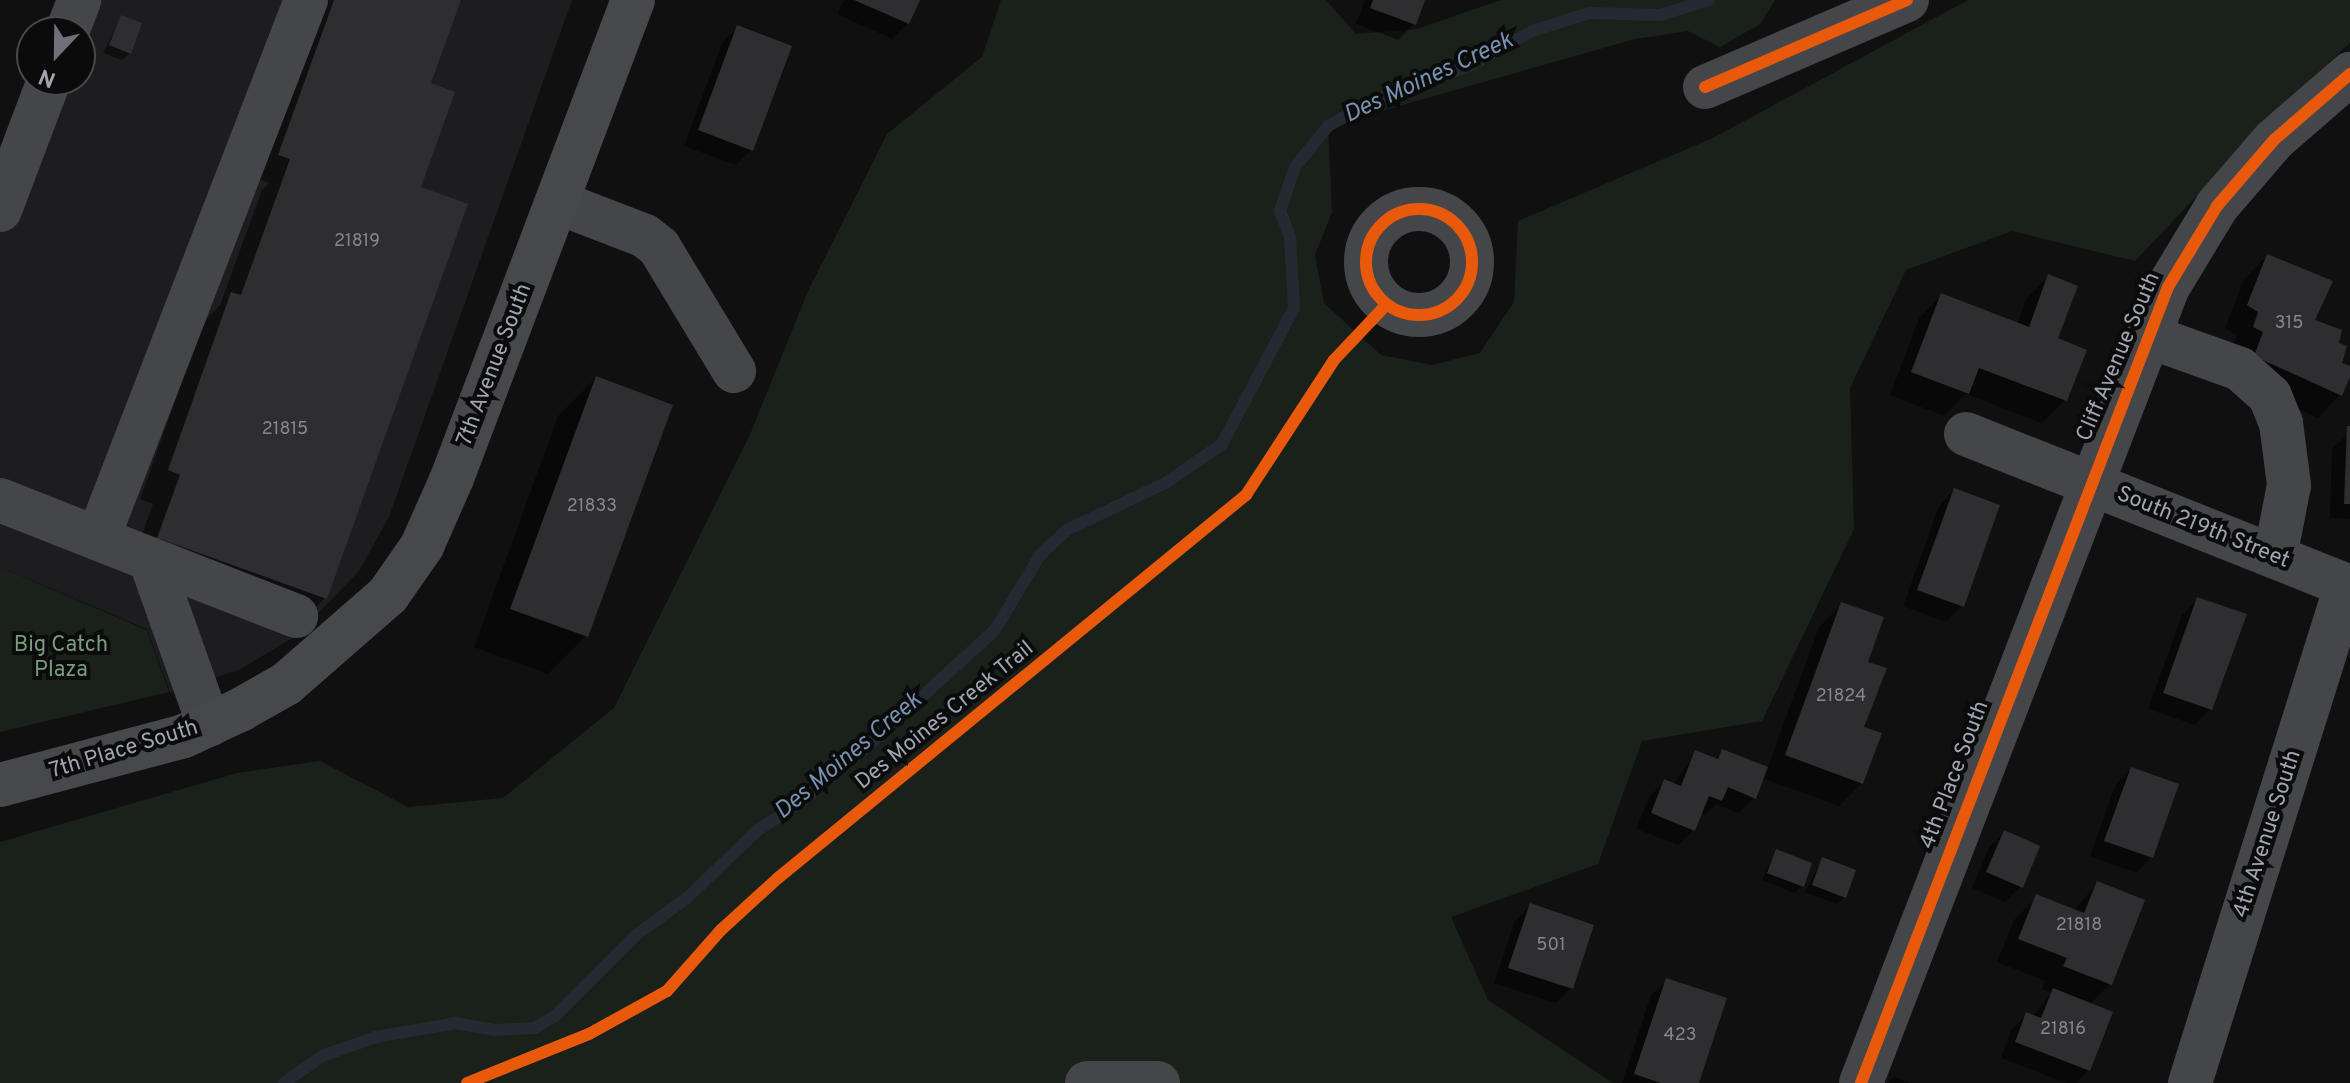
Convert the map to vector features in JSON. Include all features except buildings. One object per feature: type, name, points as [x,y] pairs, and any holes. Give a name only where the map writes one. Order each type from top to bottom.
[{"type":"main road","name":"7th Avenue South","points":[[286,684],[388,595],[422,546],[633,0]]},
{"type":"main road","name":"7th Place South","points":[[0,785],[96,762],[209,725],[286,684]]},
{"type":"street","points":[[98,538],[306,0]]},
{"type":"street","points":[[1705,87],[1889,4]]},
{"type":"street","name":"Cliff Avenue South","points":[[2089,482],[2168,287],[2217,206],[2274,140],[2350,74]]},
{"type":"street","points":[[0,210],[43,96]]},
{"type":"street","points":[[557,202],[645,236],[659,247],[734,371]]},
{"type":"street","points":[[2148,336],[2240,369],[2270,396],[2281,423],[2289,485],[2275,557]]},
{"type":"street","name":"South 219th Street","points":[[1966,434],[2348,586]]},
{"type":"street","name":"4th Place South","points":[[1861,1083],[2089,482]]},
{"type":"street","points":[[0,500],[296,616]]},
{"type":"street","points":[[150,559],[209,725]]},
{"type":"street","name":"4th Avenue South","points":[[2190,1083],[2348,586]]},
{"type":"street","points":[[1087,1083],[1158,1083]]},
{"type":"shaded area","points":[[57,0],[572,0],[389,517],[359,571],[297,635],[239,670],[170,692],[147,629],[0,567],[0,157],[25,96],[96,96],[96,16],[51,16]]},
{"type":"green space","points":[[1001,0],[1326,0],[1356,34],[1417,29],[1501,0],[1775,0],[1760,24],[1720,47],[1688,31],[1635,39],[1328,126],[1332,212],[1315,255],[1324,303],[1381,355],[1432,365],[1480,353],[1514,302],[1518,221],[1713,138],[1968,0],[2350,0],[2350,43],[2290,98],[2135,261],[2012,231],[1906,270],[1850,388],[1854,529],[1762,721],[1642,741],[1598,864],[1451,917],[1488,1000],[1613,1083],[0,1083],[0,842],[237,773],[320,761],[408,807],[503,798],[614,708],[749,437],[808,291],[887,134],[982,57]]},
{"type":"green space","name":"Big Catch Plaza","points":[[0,567],[147,630],[169,692],[0,732]]},
{"type":"waterway","name":"Des Moines Creek","points":[[284,1083],[322,1056],[376,1037],[455,1023],[495,1030],[535,1028],[555,1016],[636,935],[687,898],[758,830],[799,804],[995,630],[1040,555],[1067,530],[1167,482],[1222,444],[1294,308],[1290,237],[1280,211],[1295,167],[1328,126],[1375,100],[1467,67],[1532,31],[1589,13],[1660,15],[1709,0]]},
{"type":"cycle path","points":[[1705,87],[1907,0]]},
{"type":"cycle path","points":[[1861,1083],[2168,287],[2217,206],[2274,140],[2350,74]]},
{"type":"cycle path","points":[[1419,209],[1439,213],[1456,225],[1468,242],[1472,262],[1468,282],[1456,299],[1439,311],[1419,315],[1399,311],[1382,299],[1370,282],[1366,262],[1370,242],[1382,225],[1399,213],[1419,209]]},
{"type":"cycle path","name":"Des Moines Creek Trail","points":[[467,1083],[589,1034],[667,991],[721,930],[778,878],[1246,495],[1334,360],[1386,305]]}]
